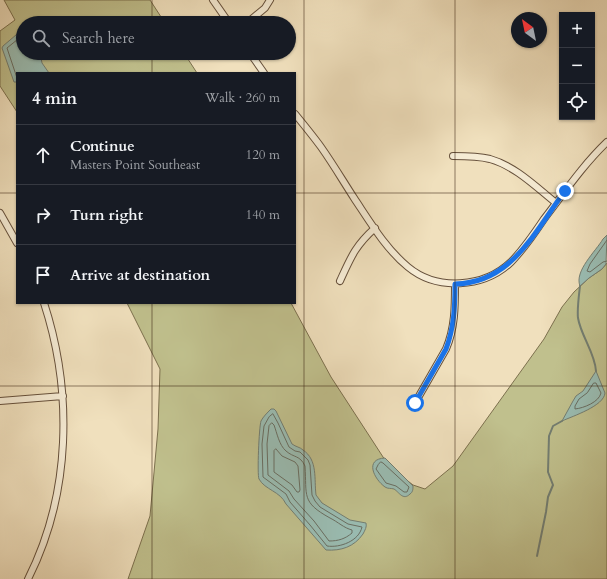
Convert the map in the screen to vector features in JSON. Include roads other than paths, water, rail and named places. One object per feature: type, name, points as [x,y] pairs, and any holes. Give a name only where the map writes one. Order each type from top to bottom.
[{"type":"street","points":[[213,0],[224,16]]},
{"type":"street","points":[[255,16],[265,8],[270,0]]},
{"type":"street","points":[[255,60],[263,72]]},
{"type":"street","points":[[296,115],[321,147],[375,228],[397,258],[409,268],[427,278],[455,284],[478,281],[505,267],[523,248],[592,157],[607,142]]},
{"type":"street","points":[[453,156],[480,157],[500,163],[518,174],[556,203]]},
{"type":"street","points":[[0,213],[16,241]]},
{"type":"street","points":[[340,281],[355,249],[361,240],[375,228]]},
{"type":"street","points":[[415,403],[450,340],[454,319],[455,284]]},
{"type":"street","points":[[28,579],[43,545],[56,499],[63,442],[63,396],[58,356],[44,304]]},
{"type":"street","points":[[0,400],[63,396]]},
{"type":"water","points":[[16,35],[16,60],[41,60],[48,72],[16,72],[16,82],[14,82],[2,48]]},
{"type":"water","points":[[607,235],[606,264],[602,269],[580,286],[580,274],[583,268]]},
{"type":"water","points":[[596,371],[605,393],[603,398],[587,410],[562,421],[576,396],[583,391]]},
{"type":"water","points":[[271,409],[276,411],[292,444],[302,449],[311,459],[314,470],[316,495],[322,503],[350,520],[366,523],[363,534],[356,542],[342,549],[326,550],[280,496],[265,486],[259,479],[258,460],[260,425],[265,415]]},
{"type":"water","points":[[385,458],[413,486],[411,493],[408,496],[405,497],[394,489],[385,487],[377,479],[373,466],[379,459]]},
{"type":"waterway","points":[[580,286],[578,318],[593,358],[596,371]]},
{"type":"waterway","points":[[537,556],[548,497],[553,485],[548,472],[549,436],[553,426],[562,421]]}]
